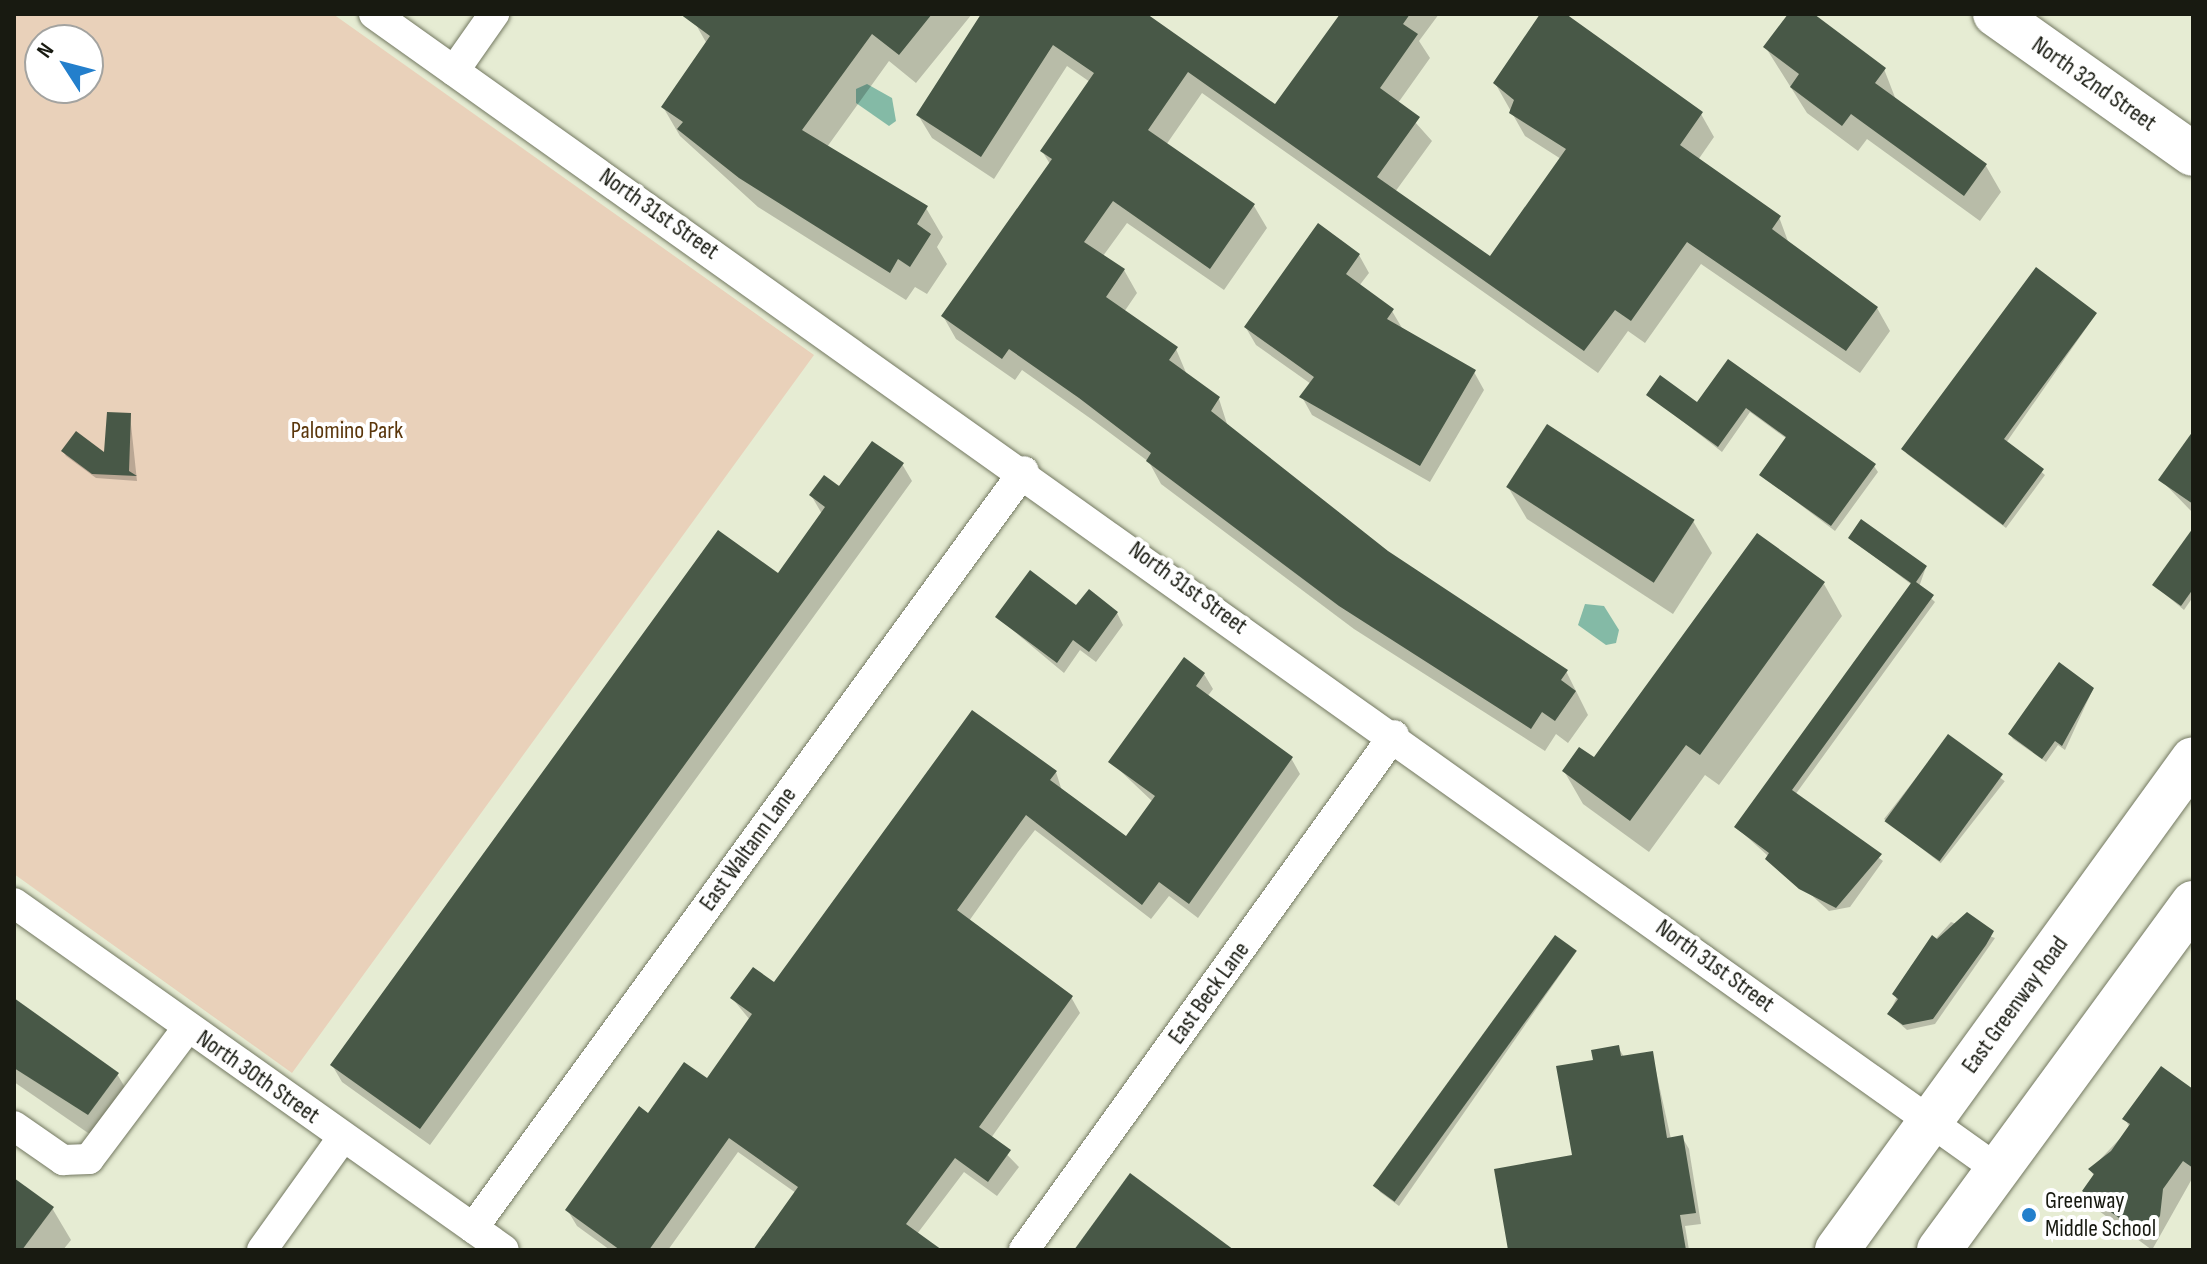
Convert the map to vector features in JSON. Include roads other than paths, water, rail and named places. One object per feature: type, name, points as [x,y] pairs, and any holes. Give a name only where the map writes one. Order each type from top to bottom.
[{"type":"main road","name":"North 32nd Street","points":[[1995,14],[2193,154]]},
{"type":"main road","name":"East Greenway Road","points":[[1837,1250],[2188,778]]},
{"type":"main road","points":[[1939,1250],[2193,903]]},
{"type":"street","name":"North 31st Street","points":[[374,14],[1024,471],[1998,1170]]},
{"type":"street","points":[[454,71],[494,14]]},
{"type":"street","name":"East Waltann Lane","points":[[473,1228],[1024,471]]},
{"type":"street","name":"East Beck Lane","points":[[1024,1250],[1394,735]]},
{"type":"street","name":"North 30th Street","points":[[14,903],[504,1250]]},
{"type":"street","points":[[14,1126],[63,1160],[89,1159],[188,1027]]},
{"type":"street","points":[[262,1250],[343,1137]]},
{"type":"place","name":"Greenway Middle School","points":[[2029,1215]]},
{"type":"park label","name":"Palomino Park","points":[[347,431]]}]
